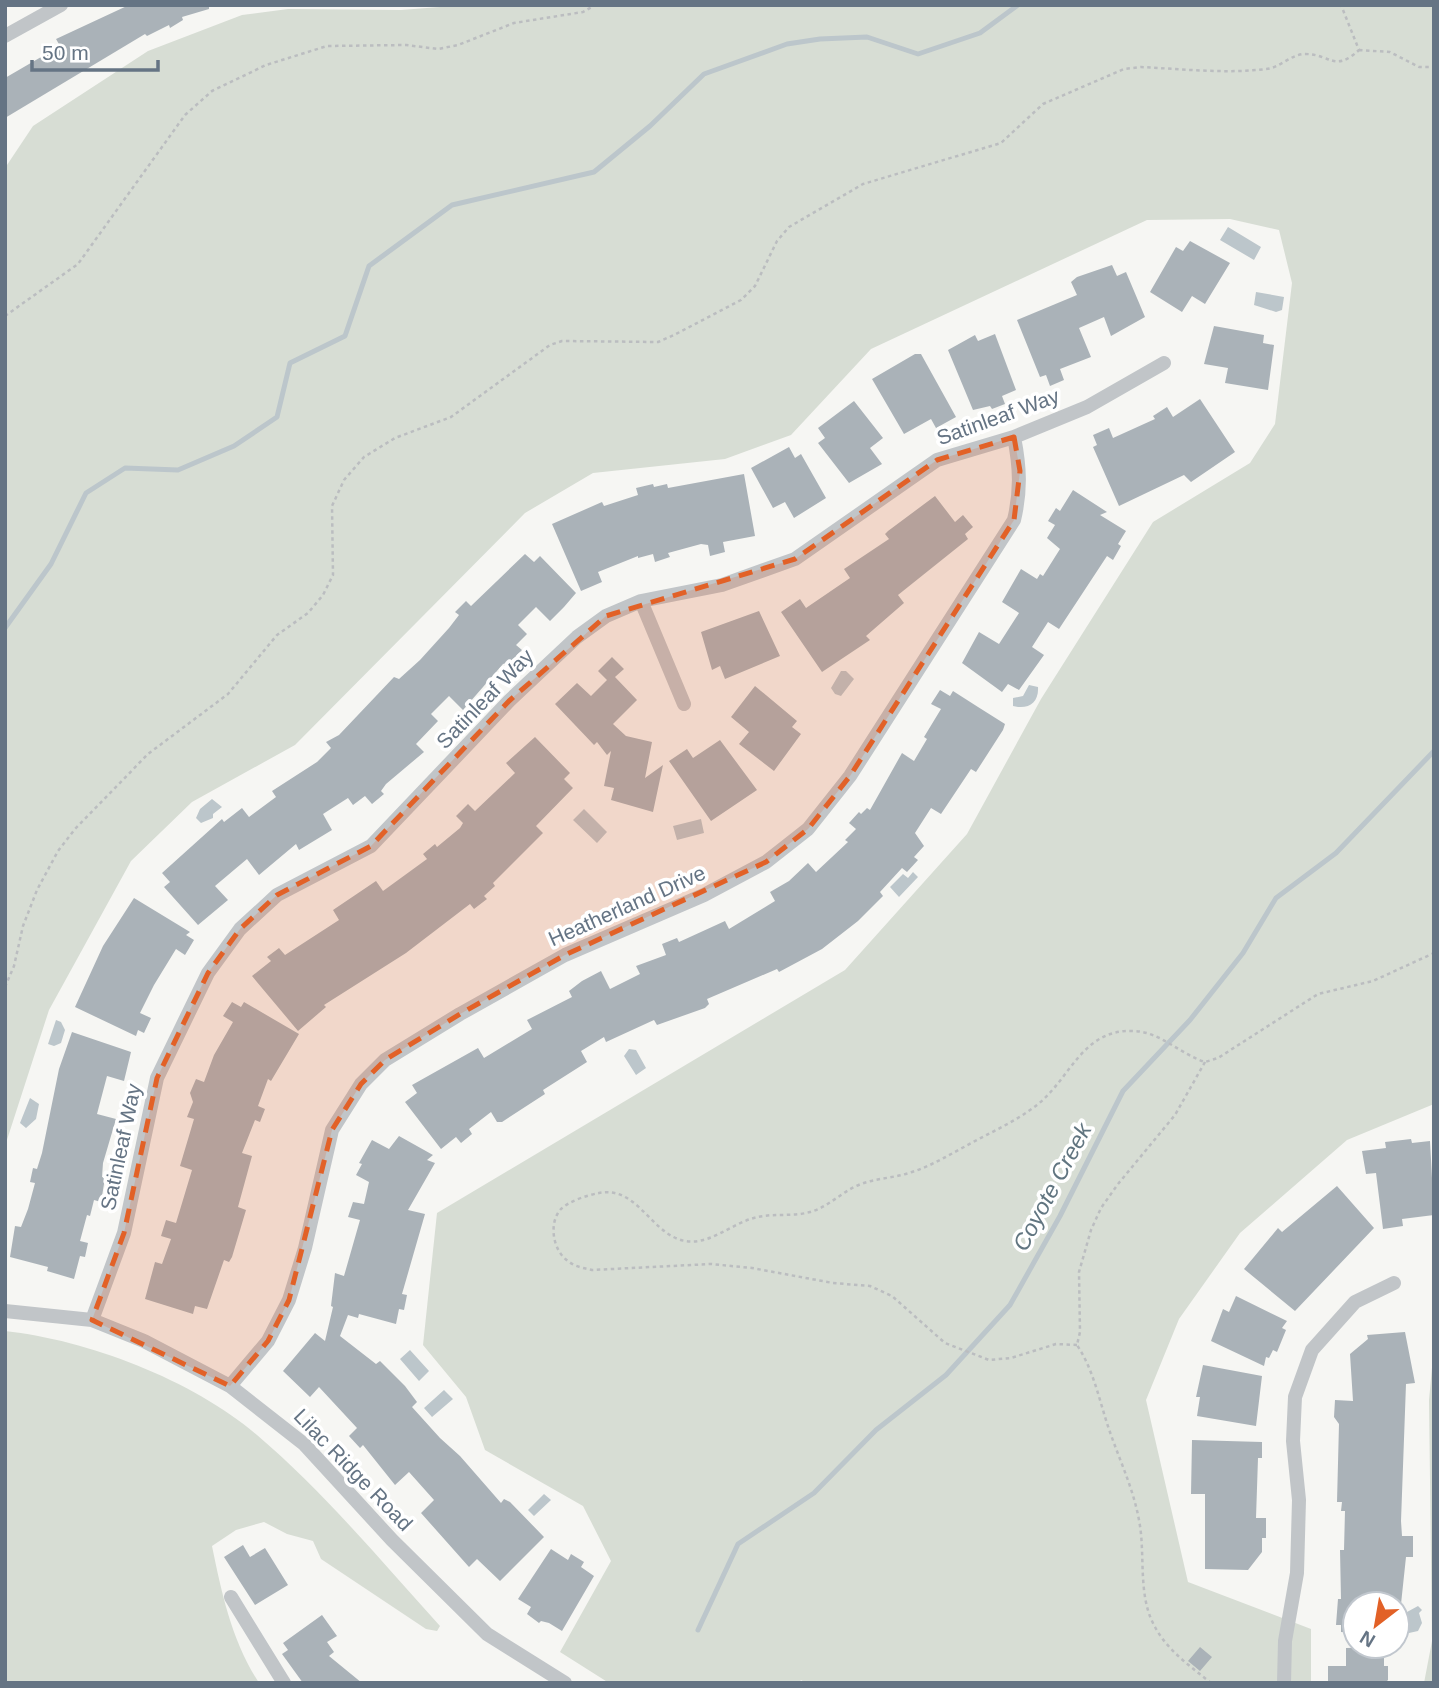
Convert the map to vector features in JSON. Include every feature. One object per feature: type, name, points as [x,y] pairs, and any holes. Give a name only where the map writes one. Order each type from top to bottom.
[{"type":"street","points":[[5,36],[61,5]]},
{"type":"street","name":"Satinleaf Way","points":[[92,1320],[124,1233],[157,1078],[208,973],[240,929],[277,895],[371,846],[509,701],[577,637],[606,616],[641,601],[722,585],[795,559],[937,460],[1014,437],[1087,407],[1164,363]]},
{"type":"street","name":"Heatherland Drive","points":[[230,1386],[268,1341],[289,1300],[305,1248],[332,1130],[361,1084],[385,1060],[460,1014],[565,955],[704,895],[753,869],[808,829],[850,776],[1014,520],[1020,496],[1020,471],[1014,437]]},
{"type":"street","points":[[641,601],[684,704]]},
{"type":"street","points":[[1284,1683],[1285,1641],[1297,1573],[1299,1500],[1293,1441],[1295,1397],[1312,1350],[1355,1302],[1394,1283]]},
{"type":"street","name":"Lilac Ridge Road","points":[[5,1311],[92,1320],[144,1341],[230,1386],[304,1444],[392,1540],[479,1627],[565,1683]]},
{"type":"street","points":[[231,1597],[284,1683]]},
{"type":"path","points":[[5,316],[78,264],[185,115],[212,92],[266,65],[327,46],[406,45],[439,49],[458,45],[514,23],[583,12],[595,5]]},
{"type":"path","points":[[1341,5],[1359,50]]},
{"type":"path","points":[[5,987],[37,890],[58,851],[75,829],[148,754],[228,694],[277,635],[308,613],[324,596],[333,575],[332,506],[344,480],[364,457],[395,438],[451,417],[550,345],[562,341],[658,342],[709,319],[741,300],[755,286],[777,241],[789,227],[863,184],[1001,143],[1043,104],[1124,69],[1268,69],[1297,55],[1308,54],[1336,63],[1348,60],[1359,50],[1390,52],[1419,67],[1434,67]]},
{"type":"path","points":[[1077,1345],[1056,1344],[1011,1358],[989,1360],[945,1343],[892,1296],[870,1286],[711,1264],[592,1270],[566,1260],[558,1249],[554,1223],[567,1204],[600,1193],[613,1192],[626,1196],[665,1232],[691,1242],[756,1217],[810,1212],[861,1184],[934,1164],[1015,1120],[1054,1090],[1085,1047],[1096,1039],[1132,1030],[1149,1034],[1191,1058],[1205,1062],[1218,1058],[1318,994],[1373,981],[1434,953]]},
{"type":"path","points":[[1205,1062],[1175,1115],[1118,1184],[1101,1208],[1091,1230],[1079,1272],[1080,1332],[1077,1345],[1088,1361],[1111,1437],[1136,1500],[1143,1545],[1144,1582],[1153,1625],[1169,1648],[1211,1683]]},
{"type":"highlighted area","points":[[1014,437],[1020,471],[1014,520],[850,776],[808,829],[766,862],[565,955],[460,1014],[385,1060],[361,1084],[332,1130],[289,1300],[268,1341],[230,1386],[92,1320],[124,1233],[157,1078],[208,973],[240,929],[277,895],[371,846],[509,701],[606,616],[795,559],[937,460]]},
{"type":"shaded area","points":[[465,5],[1434,5],[1434,1104],[1347,1140],[1240,1233],[1179,1319],[1146,1400],[1188,1582],[1311,1629],[1311,1683],[806,1683],[801,1680],[799,1683],[609,1683],[560,1652],[611,1561],[583,1506],[485,1450],[466,1397],[423,1345],[437,1213],[845,970],[967,834],[1041,699],[1153,522],[1250,463],[1275,424],[1292,283],[1279,230],[1230,219],[1147,220],[871,349],[791,435],[725,459],[593,473],[525,513],[295,745],[192,802],[131,861],[49,1010],[5,1146],[5,168],[33,126],[148,51],[242,15],[288,9],[401,10]]},
{"type":"shaded area","points":[[1228,227],[1261,247],[1254,260],[1220,240]]},
{"type":"shaded area","points":[[1256,292],[1284,297],[1282,310],[1276,312],[1254,305]]},
{"type":"shaded area","points":[[841,671],[846,671],[854,679],[841,696],[835,694],[831,688]]},
{"type":"shaded area","points":[[1029,685],[1038,687],[1034,701],[1028,706],[1013,706],[1013,698],[1023,696]]},
{"type":"shaded area","points":[[212,799],[222,807],[213,814],[213,818],[201,823],[196,818],[200,809]]},
{"type":"shaded area","points":[[584,809],[607,832],[597,843],[573,820]]},
{"type":"shaded area","points":[[701,819],[704,833],[677,840],[673,826]]},
{"type":"shaded area","points":[[913,872],[918,877],[899,897],[890,887],[903,874],[908,878]]},
{"type":"shaded area","points":[[56,1020],[61,1022],[65,1030],[61,1043],[54,1046],[48,1044]]},
{"type":"shaded area","points":[[629,1049],[636,1050],[646,1068],[636,1075],[624,1056]]},
{"type":"shaded area","points":[[30,1098],[39,1104],[36,1119],[26,1128],[20,1123]]},
{"type":"shaded area","points":[[5,1331],[70,1343],[104,1353],[171,1380],[231,1415],[282,1457],[329,1503],[440,1626],[437,1631],[426,1629],[321,1559],[313,1541],[287,1534],[264,1522],[236,1530],[212,1546],[235,1634],[259,1683],[5,1683]]},
{"type":"shaded area","points":[[1434,1346],[1434,1683],[1424,1683],[1432,1641],[1429,1400]]},
{"type":"shaded area","points":[[410,1350],[429,1371],[419,1381],[400,1359]]},
{"type":"shaded area","points":[[444,1390],[453,1399],[432,1417],[424,1408]]},
{"type":"shaded area","points":[[544,1494],[551,1500],[534,1516],[528,1510]]},
{"type":"shaded area","points":[[1418,1606],[1422,1610],[1419,1613],[1422,1623],[1418,1631],[1411,1633],[1411,1610]]},
{"type":"building","points":[[129,5],[209,5],[209,9],[182,17],[183,20],[170,28],[169,25],[147,36],[145,34],[5,118],[5,78],[60,46],[56,39]]},
{"type":"building","points":[[1190,241],[1230,263],[1205,304],[1192,296],[1182,312],[1150,292],[1176,247],[1183,251]]},
{"type":"building","points":[[1112,265],[1117,276],[1126,272],[1145,317],[1111,336],[1104,317],[1079,328],[1091,357],[1060,369],[1064,380],[1050,386],[1046,375],[1040,377],[1017,320],[1077,295],[1071,282],[1077,277]]},
{"type":"building","points":[[1214,326],[1264,335],[1263,343],[1274,345],[1268,390],[1225,383],[1228,368],[1204,364]]},
{"type":"building","points":[[995,334],[1016,390],[1002,396],[1005,404],[992,409],[990,406],[973,410],[948,350],[975,335],[978,341]]},
{"type":"building","points":[[915,354],[921,354],[956,417],[936,428],[931,419],[904,434],[872,379]]},
{"type":"building","points":[[1200,399],[1235,452],[1191,482],[1184,475],[1119,506],[1093,447],[1097,445],[1093,435],[1109,428],[1113,438],[1155,419],[1153,416],[1167,407],[1173,417]]},
{"type":"building","points":[[854,401],[883,438],[870,448],[882,464],[849,483],[818,443],[825,438],[818,428]]},
{"type":"building","points":[[789,447],[795,458],[801,454],[826,498],[794,518],[785,502],[773,508],[751,468]]},
{"type":"building","points":[[744,474],[755,536],[723,542],[725,552],[710,556],[708,545],[701,544],[668,553],[670,557],[655,562],[653,554],[638,556],[598,572],[602,582],[581,591],[552,524],[602,502],[604,506],[638,495],[636,488],[667,484],[668,488]]},
{"type":"building","points":[[1073,490],[1107,512],[1100,515],[1126,531],[1118,544],[1121,546],[1113,560],[1107,556],[1059,629],[1048,622],[1032,647],[1044,655],[1019,690],[1008,684],[1002,692],[962,663],[979,632],[999,644],[1019,613],[1002,602],[1021,569],[1037,579],[1040,574],[1043,576],[1060,549],[1047,538],[1055,525],[1048,521],[1056,508],[1060,511]]},
{"type":"building","points":[[935,496],[955,522],[963,515],[973,527],[965,534],[968,539],[898,595],[904,603],[866,636],[870,640],[822,672],[781,612],[800,599],[806,608],[850,578],[844,569],[889,539],[885,534],[888,531]]},
{"type":"building","points":[[525,554],[534,562],[540,556],[576,593],[564,607],[550,621],[536,607],[518,625],[527,634],[516,645],[522,650],[510,662],[503,664],[463,710],[449,696],[431,714],[438,721],[416,744],[424,752],[386,784],[381,791],[384,794],[372,804],[365,796],[353,805],[348,798],[323,814],[332,830],[299,850],[296,844],[259,875],[247,859],[215,886],[228,900],[198,925],[164,887],[170,882],[162,873],[222,819],[224,822],[242,808],[249,817],[276,797],[272,791],[317,762],[331,748],[326,742],[339,735],[394,677],[399,679],[420,660],[449,628],[459,615],[455,612],[466,601],[471,606]]},
{"type":"building","points":[[759,611],[780,656],[725,679],[720,666],[712,670],[701,632]]},
{"type":"building","points":[[612,657],[624,669],[615,677],[637,700],[613,724],[626,736],[652,742],[645,778],[663,765],[653,812],[611,800],[614,788],[604,786],[611,751],[607,755],[597,742],[594,745],[555,704],[577,683],[591,696],[607,680],[598,671]]},
{"type":"building","points":[[755,686],[797,721],[792,727],[801,734],[774,771],[739,744],[749,732],[731,717]]},
{"type":"building","points":[[940,690],[950,696],[953,691],[1005,724],[1003,730],[976,772],[971,769],[941,814],[931,808],[915,833],[924,846],[914,857],[918,860],[907,872],[902,868],[880,892],[883,896],[858,921],[822,949],[779,972],[777,969],[707,999],[709,1004],[705,1008],[657,1025],[654,1020],[606,1042],[604,1037],[581,1051],[587,1062],[543,1090],[545,1094],[502,1122],[497,1122],[491,1112],[469,1129],[472,1134],[461,1143],[456,1137],[441,1149],[405,1102],[417,1093],[412,1085],[478,1048],[484,1058],[532,1029],[527,1020],[572,997],[569,991],[582,981],[601,971],[610,989],[640,974],[636,966],[666,955],[662,944],[677,938],[679,942],[725,921],[729,929],[775,901],[770,892],[789,881],[808,863],[816,872],[848,842],[845,840],[856,829],[849,823],[859,812],[861,814],[867,808],[870,810],[902,753],[914,761],[927,739],[924,737],[941,709],[931,704]]},
{"type":"building","points":[[535,737],[570,773],[564,779],[573,788],[536,826],[543,833],[493,883],[495,886],[484,896],[487,899],[474,909],[470,904],[406,953],[324,1005],[326,1007],[298,1031],[252,976],[271,961],[267,957],[279,948],[285,955],[339,920],[333,910],[376,881],[383,891],[427,859],[423,854],[435,844],[437,847],[460,828],[463,823],[456,816],[468,804],[475,811],[515,773],[506,763]]},
{"type":"building","points":[[720,740],[757,790],[711,821],[669,761],[687,749],[693,758]]},
{"type":"building","points":[[134,898],[190,932],[186,935],[194,940],[185,955],[176,949],[154,985],[140,1013],[151,1018],[144,1033],[138,1030],[136,1036],[75,1007],[103,946]]},
{"type":"building","points":[[232,1002],[241,1007],[244,1002],[299,1034],[271,1081],[268,1079],[258,1106],[265,1109],[260,1122],[255,1120],[242,1153],[252,1156],[238,1207],[246,1210],[232,1257],[229,1262],[224,1260],[207,1309],[195,1306],[193,1314],[145,1299],[155,1262],[162,1264],[171,1239],[161,1236],[166,1220],[176,1223],[192,1170],[180,1166],[194,1119],[187,1117],[193,1102],[190,1093],[196,1079],[204,1082],[214,1055],[233,1022],[223,1016]]},
{"type":"building","points":[[72,1032],[131,1052],[124,1081],[107,1076],[97,1114],[116,1119],[103,1163],[102,1177],[105,1178],[101,1202],[94,1200],[90,1216],[87,1215],[80,1241],[88,1243],[85,1257],[80,1256],[74,1279],[47,1271],[48,1267],[10,1257],[15,1226],[21,1227],[28,1209],[35,1183],[30,1182],[33,1168],[37,1169],[42,1153],[59,1069]]},
{"type":"building","points":[[399,1136],[433,1155],[427,1160],[435,1163],[408,1210],[425,1214],[402,1294],[407,1295],[404,1310],[399,1309],[396,1324],[359,1314],[358,1318],[348,1315],[340,1336],[376,1364],[380,1361],[405,1386],[417,1402],[412,1407],[440,1438],[460,1456],[501,1503],[504,1499],[510,1502],[544,1537],[500,1581],[477,1559],[469,1567],[421,1513],[434,1500],[409,1472],[395,1485],[363,1445],[360,1448],[349,1436],[357,1428],[319,1387],[310,1397],[283,1371],[315,1333],[325,1341],[333,1307],[335,1273],[344,1276],[360,1220],[348,1217],[353,1202],[364,1204],[369,1182],[356,1175],[362,1164],[359,1163],[372,1140],[389,1149]]},
{"type":"building","points":[[1411,1139],[1412,1143],[1430,1141],[1434,1215],[1402,1219],[1403,1226],[1383,1229],[1376,1173],[1366,1174],[1362,1151],[1386,1148],[1385,1142]]},
{"type":"building","points":[[1337,1186],[1374,1228],[1295,1311],[1244,1269],[1278,1228],[1282,1232]]},
{"type":"building","points":[[1236,1296],[1287,1321],[1282,1328],[1286,1330],[1277,1352],[1273,1350],[1269,1358],[1266,1357],[1264,1366],[1211,1341],[1223,1309],[1229,1312]]},
{"type":"building","points":[[1405,1332],[1415,1383],[1406,1384],[1401,1521],[1402,1536],[1413,1536],[1413,1557],[1406,1557],[1402,1590],[1341,1590],[1341,1599],[1340,1550],[1344,1550],[1345,1511],[1341,1511],[1342,1502],[1337,1502],[1339,1424],[1334,1417],[1335,1400],[1353,1401],[1350,1354],[1368,1339],[1367,1335]]},
{"type":"building","points":[[1203,1365],[1262,1376],[1256,1426],[1197,1416],[1200,1397],[1196,1397]]},
{"type":"building","points":[[1192,1440],[1262,1442],[1262,1458],[1258,1458],[1256,1518],[1266,1518],[1266,1538],[1262,1538],[1262,1552],[1248,1570],[1205,1569],[1205,1494],[1191,1494]]},
{"type":"building","points":[[243,1545],[250,1557],[265,1548],[288,1585],[255,1605],[224,1557]]},
{"type":"building","points":[[551,1549],[568,1560],[571,1554],[584,1562],[581,1567],[594,1576],[562,1631],[549,1623],[539,1623],[527,1614],[531,1607],[518,1599]]},
{"type":"building","points":[[1338,1599],[1341,1599],[1341,1625],[1336,1625]]},
{"type":"building","points":[[322,1615],[337,1636],[327,1642],[334,1652],[329,1656],[362,1683],[303,1683],[282,1654],[288,1650],[283,1643]]},
{"type":"building","points":[[1200,1647],[1212,1657],[1200,1671],[1188,1661]]},
{"type":"building","points":[[1346,1660],[1384,1660],[1384,1666],[1388,1666],[1388,1680],[1385,1683],[1328,1683],[1328,1666],[1346,1666]]},
{"type":"waterway","points":[[5,628],[51,564],[86,493],[125,468],[178,470],[234,446],[277,417],[290,363],[345,336],[369,266],[452,205],[594,172],[650,126],[704,74],[787,44],[820,39],[867,37],[918,54],[980,33],[1018,5]]},
{"type":"waterway","name":"Coyote Creek","points":[[698,1630],[738,1544],[814,1493],[876,1430],[946,1375],[1010,1305],[1060,1216],[1123,1091],[1190,1020],[1243,953],[1276,898],[1336,853],[1434,751]]}]
